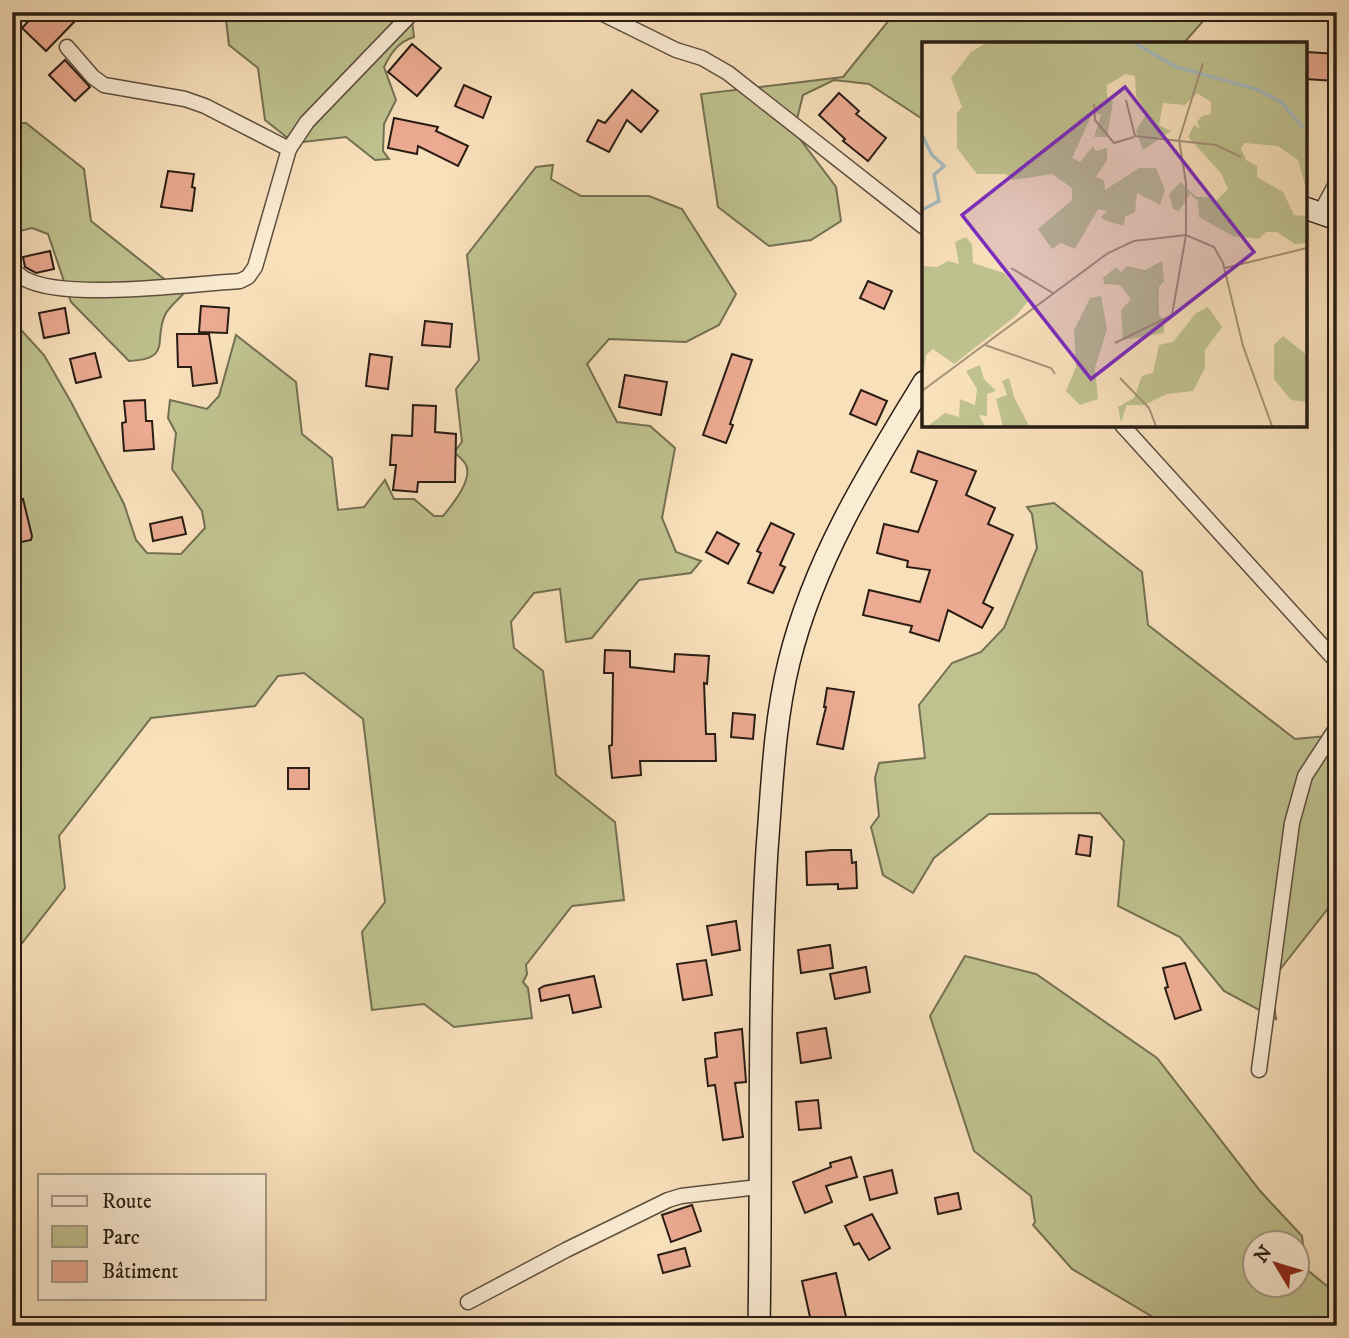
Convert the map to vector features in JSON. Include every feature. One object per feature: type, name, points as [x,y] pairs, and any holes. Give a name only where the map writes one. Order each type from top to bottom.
[{"type":"main road","points":[[759,1326],[761,954],[774,751],[789,662],[815,583],[832,542],[922,385]]},
{"type":"street","points":[[12,269],[25,279],[49,286],[96,290],[240,281],[248,277],[254,267],[289,149],[307,122],[413,12]]},
{"type":"street","points":[[599,12],[676,50],[702,58],[728,73],[922,225]]},
{"type":"street","points":[[67,47],[93,78],[104,85],[185,99],[205,106],[289,149]]},
{"type":"street","points":[[1321,213],[1337,182]]},
{"type":"street","points":[[1124,427],[1337,662]]},
{"type":"street","points":[[1259,1070],[1292,823],[1305,776],[1337,727]]},
{"type":"street","points":[[468,1302],[668,1200],[681,1196],[758,1187]]},
{"type":"green space","points":[[225,12],[411,12],[414,37],[396,49],[384,67],[396,100],[384,124],[383,151],[389,159],[375,160],[346,137],[294,143],[265,120],[258,68],[229,45]]},
{"type":"green space","points":[[942,12],[1211,12],[1185,42],[922,42],[922,119],[869,84],[834,80],[803,95],[794,131],[836,187],[841,221],[811,240],[769,246],[718,207],[701,94],[843,77],[890,19]]},
{"type":"green space","points":[[26,123],[84,169],[91,221],[183,294],[165,315],[159,347],[152,356],[129,361],[71,302],[48,234],[32,228],[15,232],[12,239],[12,124]]},
{"type":"green space","points":[[553,165],[551,179],[581,196],[649,196],[682,209],[736,294],[719,325],[686,342],[609,339],[587,364],[617,422],[650,426],[675,448],[662,518],[676,552],[701,561],[691,573],[639,580],[592,638],[566,642],[560,589],[534,593],[511,622],[514,648],[543,671],[556,775],[615,822],[624,900],[572,906],[526,965],[527,974],[523,982],[528,988],[532,1018],[454,1027],[424,1004],[372,1010],[362,932],[385,902],[363,719],[304,673],[278,676],[255,706],[151,718],[59,836],[65,888],[19,947],[12,947],[12,320],[44,355],[124,504],[136,540],[147,553],[181,554],[205,528],[202,511],[172,469],[176,433],[168,418],[170,400],[207,409],[219,396],[236,335],[296,382],[302,434],[332,458],[338,510],[364,507],[385,480],[394,499],[414,499],[434,516],[443,516],[461,492],[467,478],[465,463],[454,452],[462,442],[456,389],[479,360],[467,255],[536,167]]},
{"type":"green space","points":[[1054,503],[1142,572],[1148,625],[1295,739],[1337,735],[1337,897],[1271,981],[1276,1019],[1224,991],[1180,937],[1118,906],[1124,841],[1100,813],[989,814],[934,858],[913,893],[883,875],[871,827],[879,816],[875,778],[879,763],[925,758],[919,705],[952,663],[981,652],[1004,628],[1037,548],[1032,514],[1027,507]]},
{"type":"green space","points":[[965,956],[1036,974],[1157,1058],[1261,1192],[1296,1230],[1240,1230],[1240,1300],[1310,1300],[1310,1272],[1337,1294],[1337,1326],[1168,1326],[1072,1269],[1033,1225],[1035,1222],[1031,1196],[974,1151],[930,1016]]},
{"type":"building","points":[[37,12],[68,12],[76,20],[46,51],[22,28]]},
{"type":"building","points":[[412,44],[441,68],[417,96],[388,72]]},
{"type":"building","points":[[1307,52],[1337,54],[1335,81],[1307,79]]},
{"type":"building","points":[[65,60],[90,87],[75,101],[49,75]]},
{"type":"building","points":[[464,85],[491,97],[483,118],[455,106]]},
{"type":"building","points":[[632,90],[658,111],[641,132],[627,120],[609,152],[587,141],[598,120],[605,123]]},
{"type":"building","points":[[839,93],[859,111],[856,114],[886,138],[868,161],[843,141],[845,139],[819,115]]},
{"type":"building","points":[[394,118],[438,127],[436,131],[468,146],[458,166],[418,146],[417,154],[388,148]]},
{"type":"building","points":[[168,171],[194,174],[192,211],[161,207]]},
{"type":"building","points":[[50,251],[54,269],[36,273],[25,267],[23,257]]},
{"type":"building","points":[[868,281],[892,291],[884,309],[860,298]]},
{"type":"building","points":[[201,306],[229,308],[227,333],[199,332]]},
{"type":"building","points":[[65,308],[69,333],[44,338],[39,313]]},
{"type":"building","points":[[425,321],[452,324],[450,347],[422,345]]},
{"type":"building","points":[[177,334],[209,334],[217,383],[193,386],[191,367],[178,367]]},
{"type":"building","points":[[95,353],[101,377],[76,383],[70,359]]},
{"type":"building","points":[[370,354],[392,357],[388,389],[366,386]]},
{"type":"building","points":[[732,354],[752,360],[726,443],[703,435]]},
{"type":"building","points":[[625,375],[667,382],[661,415],[619,407]]},
{"type":"building","points":[[861,390],[887,401],[876,425],[850,414]]},
{"type":"building","points":[[145,400],[146,421],[152,421],[154,449],[124,451],[124,401]]},
{"type":"building","points":[[413,405],[436,406],[435,432],[456,434],[455,482],[418,482],[417,492],[393,490],[396,465],[390,465],[392,435],[412,436]]},
{"type":"building","points":[[918,451],[976,471],[966,495],[995,508],[988,524],[1013,535],[983,603],[993,608],[982,628],[948,610],[939,641],[910,632],[912,626],[863,615],[869,590],[920,602],[930,570],[907,567],[908,561],[877,553],[884,524],[918,532],[937,481],[911,472]]},
{"type":"building","points":[[23,499],[32,536],[31,540],[12,544],[12,501]]},
{"type":"building","points":[[182,517],[186,534],[153,541],[150,524]]},
{"type":"building","points":[[771,523],[794,534],[780,565],[785,567],[773,593],[748,583],[761,553],[757,551]]},
{"type":"building","points":[[717,532],[739,544],[728,564],[706,552]]},
{"type":"building","points":[[605,650],[630,651],[630,667],[674,672],[675,654],[709,656],[707,684],[704,683],[706,734],[715,734],[716,761],[640,761],[641,775],[612,778],[609,746],[612,745],[613,673],[604,673]]},
{"type":"building","points":[[827,688],[854,692],[843,749],[817,744],[826,707]]},
{"type":"building","points":[[733,713],[755,715],[753,739],[731,737]]},
{"type":"building","points":[[288,768],[309,768],[309,789],[288,789]]},
{"type":"building","points":[[1079,835],[1092,837],[1090,856],[1076,854]]},
{"type":"building","points":[[851,850],[852,863],[856,862],[857,888],[838,889],[838,884],[807,885],[806,852]]},
{"type":"building","points":[[736,921],[740,950],[712,955],[707,926]]},
{"type":"building","points":[[830,945],[833,968],[801,973],[798,950]]},
{"type":"building","points":[[706,960],[712,995],[683,1000],[677,964]]},
{"type":"building","points":[[1185,963],[1201,1010],[1175,1019],[1165,988],[1168,987],[1163,968]]},
{"type":"building","points":[[866,967],[870,992],[835,999],[830,974]]},
{"type":"building","points":[[594,976],[601,1007],[573,1013],[569,995],[541,1001],[539,989],[544,986]]},
{"type":"building","points":[[826,1028],[831,1058],[801,1063],[797,1033]]},
{"type":"building","points":[[742,1029],[746,1082],[735,1083],[743,1137],[723,1140],[715,1085],[708,1086],[705,1059],[717,1057],[715,1033]]},
{"type":"building","points":[[818,1100],[821,1128],[799,1130],[796,1102]]},
{"type":"building","points":[[851,1157],[857,1177],[826,1186],[832,1202],[805,1213],[793,1182],[831,1167],[830,1163]]},
{"type":"building","points":[[892,1170],[897,1193],[870,1200],[864,1177]]},
{"type":"building","points":[[958,1193],[961,1209],[938,1214],[935,1198]]},
{"type":"building","points":[[692,1205],[701,1231],[671,1242],[662,1215]]},
{"type":"building","points":[[872,1214],[890,1248],[869,1260],[859,1243],[854,1245],[845,1226]]},
{"type":"building","points":[[685,1248],[690,1266],[663,1273],[658,1255]]},
{"type":"building","points":[[836,1273],[847,1321],[812,1326],[802,1281]]}]
